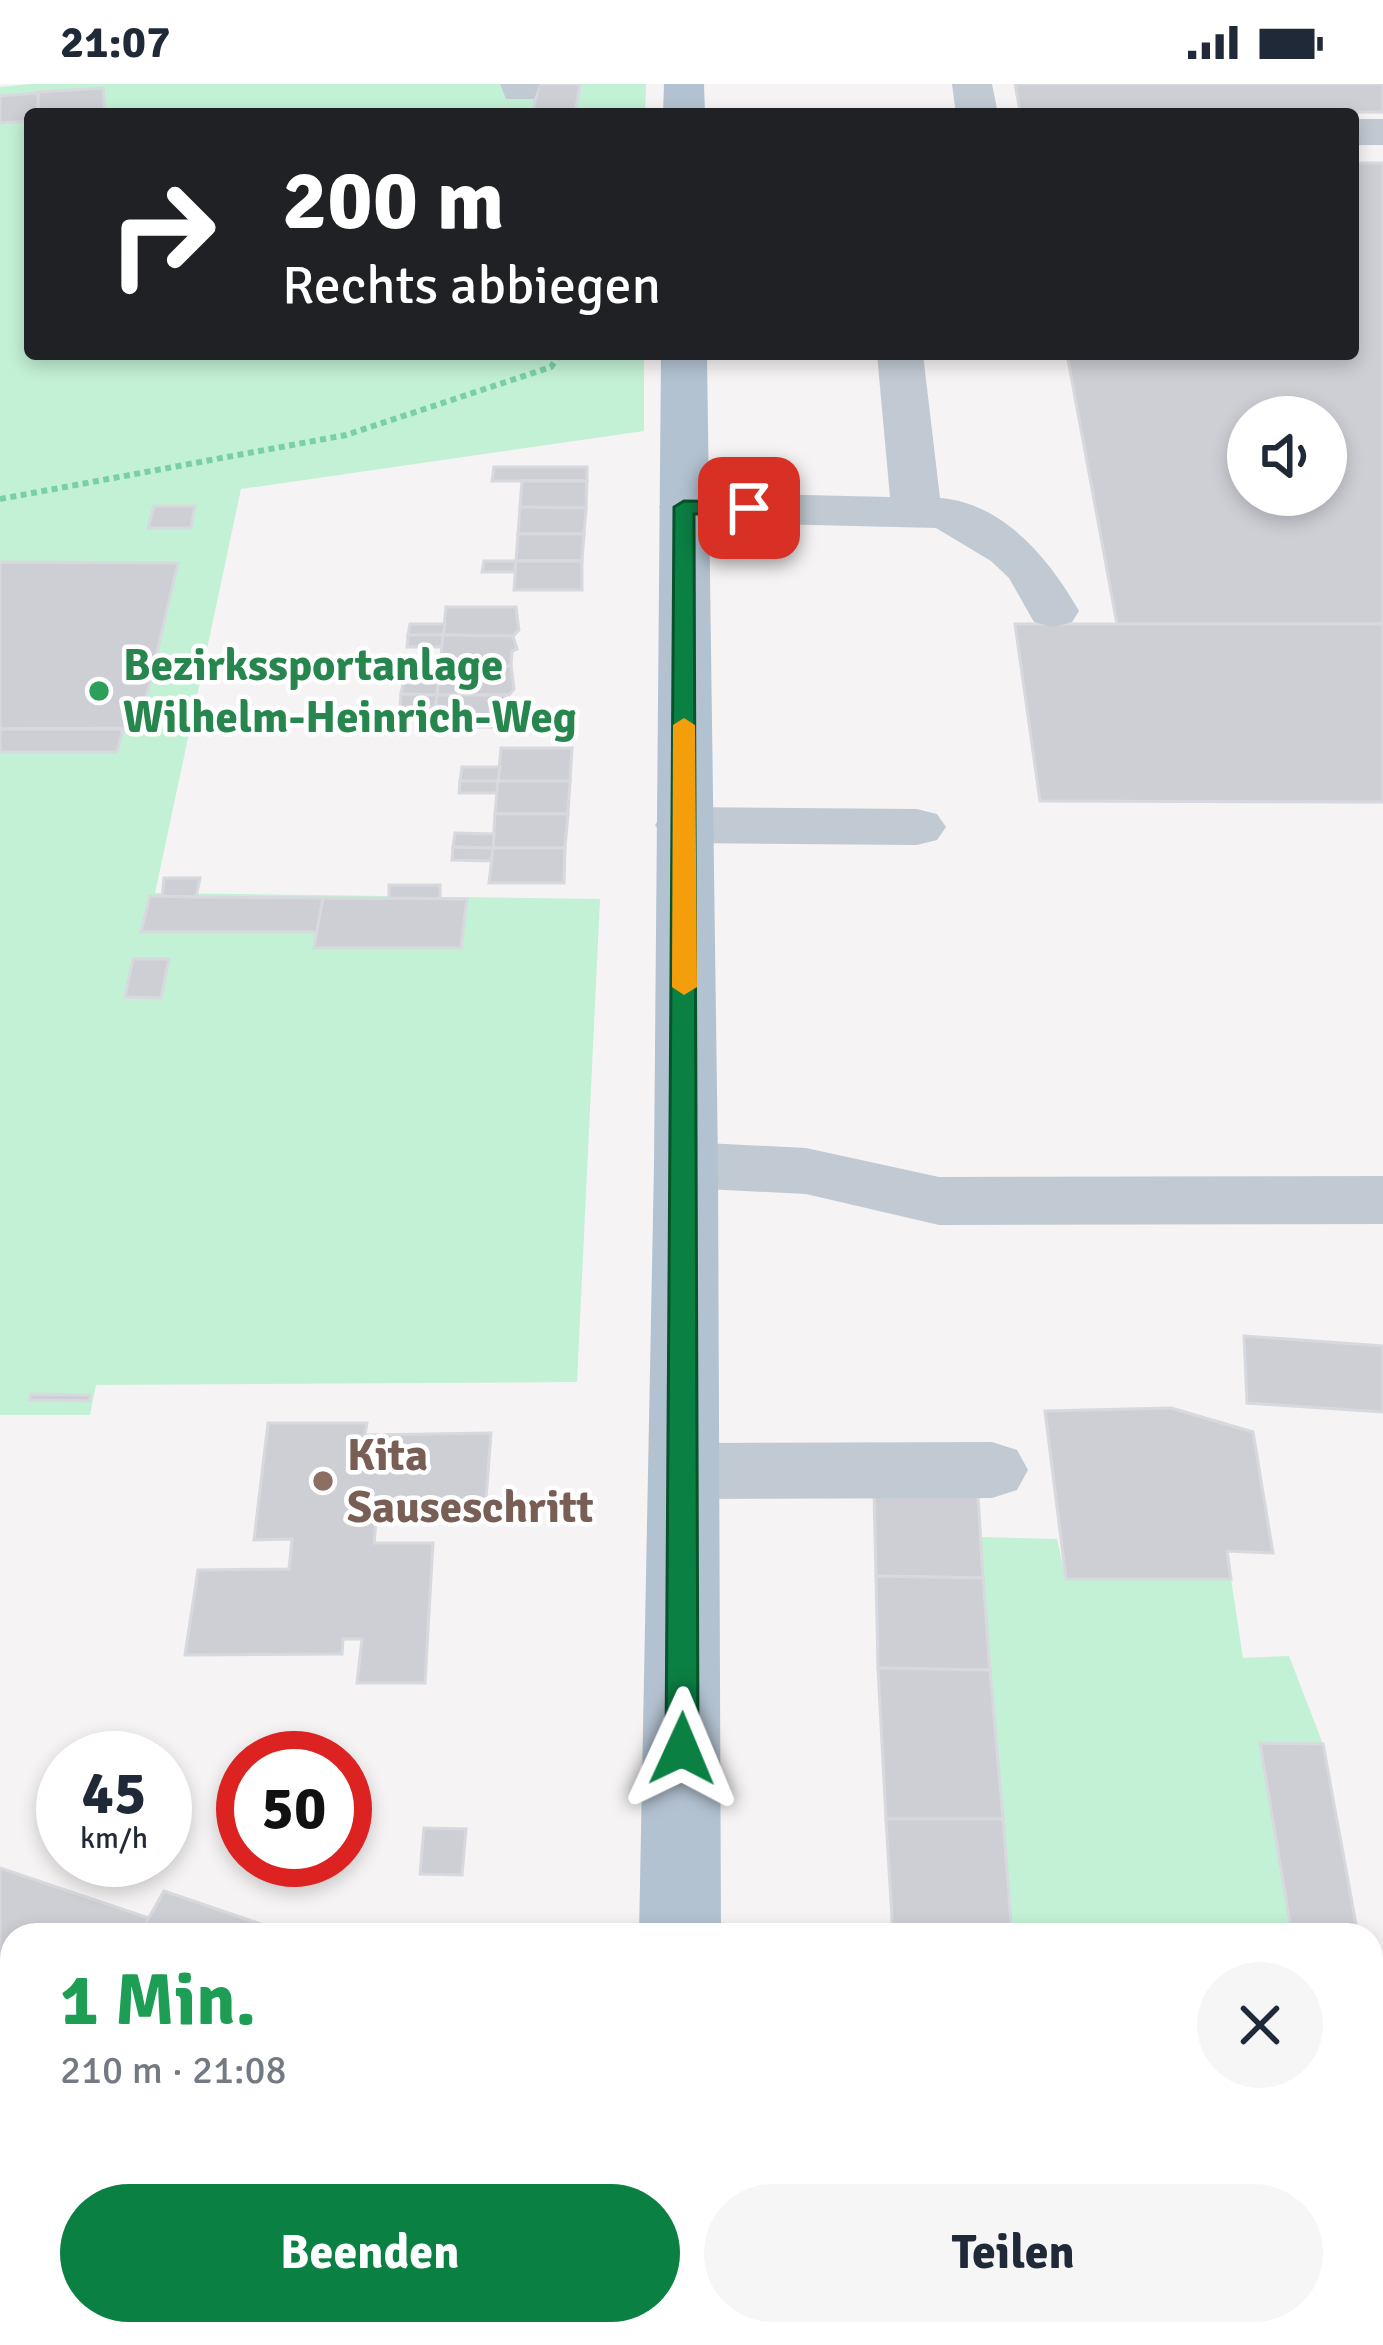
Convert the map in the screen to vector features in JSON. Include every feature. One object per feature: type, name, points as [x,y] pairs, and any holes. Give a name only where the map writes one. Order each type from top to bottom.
[{"type":"main road","points":[[680,1923],[686,1165],[684,360]]},
{"type":"street","points":[[901,360],[916,511]]},
{"type":"street","points":[[684,507],[947,513],[984,531],[1030,570],[1053,611]]},
{"type":"street","points":[[684,825],[917,827]]},
{"type":"street","points":[[686,1165],[806,1171],[939,1201],[1383,1200]]},
{"type":"street","points":[[684,1471],[992,1470]]},
{"type":"path","points":[[0,499],[346,435],[551,367],[556,360]]},
{"type":"green space","name":"Bezirkssportanlage Wilhelm-Heinrich-Weg","points":[[646,84],[645,108],[24,108],[24,360],[644,360],[644,431],[241,489],[155,893],[600,899],[577,1382],[96,1385],[90,1415],[0,1415],[0,87]]},
{"type":"green space","points":[[980,1537],[1057,1539],[1066,1579],[1231,1579],[1243,1658],[1289,1656],[1323,1744],[1356,1923],[1011,1923]]},
{"type":"building","points":[[539,84],[580,84],[576,108],[533,108]]},
{"type":"building","points":[[1015,84],[1383,84],[1383,112],[1359,112],[1359,108],[1019,108]]},
{"type":"building","points":[[103,88],[105,108],[38,108],[38,92]]},
{"type":"building","points":[[38,93],[38,108],[24,108],[24,121],[0,123],[0,96]]},
{"type":"building","points":[[1359,163],[1383,163],[1383,624],[1117,624],[1068,360],[1359,360]]},
{"type":"building","points":[[494,467],[587,467],[587,481],[492,481]]},
{"type":"building","points":[[522,481],[587,481],[586,508],[520,507]]},
{"type":"building","points":[[154,506],[195,506],[191,528],[148,528]]},
{"type":"building","points":[[520,507],[586,508],[584,534],[518,534]]},
{"type":"building","points":[[518,534],[584,534],[582,561],[516,561]]},
{"type":"building","points":[[484,561],[516,561],[515,572],[482,572]]},
{"type":"building","points":[[516,561],[582,561],[582,590],[514,590]]},
{"type":"building","points":[[0,562],[178,563],[139,728],[0,729]]},
{"type":"building","points":[[446,607],[516,607],[519,630],[513,636],[443,635]]},
{"type":"building","points":[[410,624],[445,624],[443,635],[408,635]]},
{"type":"building","points":[[1015,624],[1383,624],[1383,802],[1040,801]]},
{"type":"building","points":[[408,635],[443,635],[442,647],[407,647]]},
{"type":"building","points":[[443,635],[513,636],[517,649],[512,651],[511,666],[440,665]]},
{"type":"building","points":[[440,665],[511,666],[514,689],[509,695],[437,695]]},
{"type":"building","points":[[403,683],[438,683],[437,695],[401,694]]},
{"type":"building","points":[[401,694],[437,695],[435,707],[400,707]]},
{"type":"building","points":[[437,695],[509,695],[512,710],[507,712],[506,727],[433,727]]},
{"type":"building","points":[[0,729],[123,729],[117,752],[0,752]]},
{"type":"building","points":[[501,748],[572,748],[570,781],[498,781]]},
{"type":"building","points":[[462,767],[500,767],[498,781],[460,781]]},
{"type":"building","points":[[460,781],[498,781],[497,793],[459,793]]},
{"type":"building","points":[[498,781],[570,781],[568,814],[495,814]]},
{"type":"building","points":[[495,814],[568,814],[565,848],[493,848]]},
{"type":"building","points":[[455,833],[494,834],[493,848],[453,847]]},
{"type":"building","points":[[453,847],[493,848],[491,861],[452,860]]},
{"type":"building","points":[[493,848],[565,848],[564,883],[489,883]]},
{"type":"building","points":[[164,878],[200,878],[196,897],[162,897]]},
{"type":"building","points":[[389,885],[440,885],[440,899],[389,898]]},
{"type":"building","points":[[150,896],[323,898],[317,932],[141,932]]},
{"type":"building","points":[[323,898],[467,899],[461,948],[314,948]]},
{"type":"building","points":[[133,959],[169,959],[161,998],[125,997]]},
{"type":"building","points":[[1244,1336],[1383,1346],[1383,1412],[1247,1403]]},
{"type":"building","points":[[31,1394],[90,1395],[89,1401],[29,1400]]},
{"type":"building","points":[[1171,1408],[1253,1432],[1273,1553],[1227,1551],[1231,1579],[1066,1579],[1045,1411]]},
{"type":"building","points":[[268,1423],[367,1423],[365,1435],[491,1433],[485,1512],[377,1512],[374,1543],[433,1543],[425,1683],[357,1683],[362,1639],[343,1639],[342,1654],[185,1655],[198,1570],[289,1569],[292,1539],[254,1540]]},
{"type":"building","points":[[874,1493],[978,1495],[983,1578],[876,1576]]},
{"type":"building","points":[[876,1576],[983,1578],[990,1670],[878,1668]]},
{"type":"building","points":[[878,1668],[990,1670],[1003,1819],[886,1819]]},
{"type":"building","points":[[1260,1743],[1323,1744],[1356,1923],[1290,1923]]},
{"type":"building","points":[[886,1819],[1003,1819],[1011,1923],[892,1923]]},
{"type":"building","points":[[424,1828],[466,1829],[462,1875],[420,1874]]},
{"type":"building","points":[[0,1868],[36,1880],[36,1887],[57,1887],[149,1918],[146,1923],[0,1923]]},
{"type":"building","points":[[164,1891],[258,1923],[146,1923]]},
{"type":"slow traffic","points":[[684,725],[684,987]]},
{"type":"place","name":"Bezirkssportanlage Wilhelm-Heinrich-Weg","points":[[99,691]]},
{"type":"place","name":"Kita Sauseschritt","points":[[323,1481]]},
{"type":"route","points":[[682,1749],[684,507],[749,508]]}]
